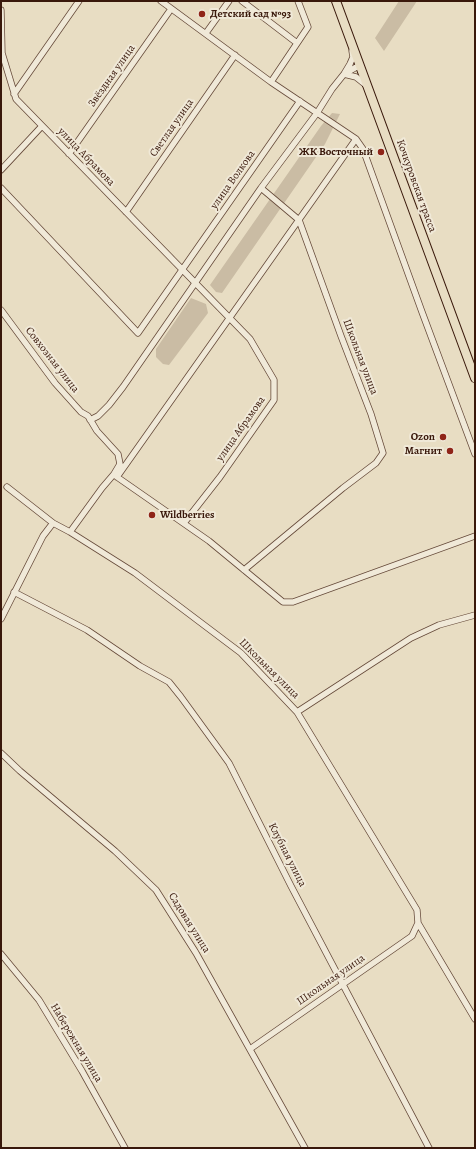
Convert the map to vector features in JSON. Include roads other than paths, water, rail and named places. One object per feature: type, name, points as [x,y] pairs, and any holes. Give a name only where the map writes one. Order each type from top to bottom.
[{"type":"main road","name":"Кочкуровская трасса","points":[[336,1],[475,378]]},
{"type":"street","points":[[14,94],[79,1]]},
{"type":"street","points":[[161,1],[271,82],[356,139],[370,168],[475,454]]},
{"type":"street","points":[[206,33],[229,1]]},
{"type":"street","points":[[242,1],[297,43]]},
{"type":"street","points":[[271,82],[308,27],[298,1]]},
{"type":"street","name":"Звёздная улица","points":[[69,154],[171,9]]},
{"type":"street","name":"улица Абрамова","points":[[1,10],[2,53],[16,99],[250,339],[274,380],[274,400],[220,477],[184,523]]},
{"type":"street","points":[[90,420],[98,416],[109,405],[261,188],[344,74],[353,57],[345,24]]},
{"type":"street","name":"Светлая улица","points":[[126,212],[235,55]]},
{"type":"street","points":[[344,74],[360,65]]},
{"type":"street","points":[[344,74],[356,77],[369,89]]},
{"type":"street","name":"улица Волкова","points":[[183,270],[300,101]]},
{"type":"street","name":"улица Абрамова","points":[[1,170],[42,126]]},
{"type":"street","points":[[70,532],[102,488],[115,476],[230,319],[356,139]]},
{"type":"street","points":[[1,188],[138,333],[183,270]]},
{"type":"street","points":[[261,188],[299,220]]},
{"type":"street","name":"Школьная улица","points":[[244,570],[343,488],[376,463],[383,453],[371,414],[299,220]]},
{"type":"street","name":"Совхозная улица","points":[[1,310],[55,384],[81,412],[88,416],[97,431],[118,454],[120,464],[115,476]]},
{"type":"street","points":[[115,476],[215,546],[283,602],[293,602],[475,536]]},
{"type":"street","name":"Школьная улица","points":[[7,487],[54,523],[135,573],[222,638],[241,653],[297,712],[417,910],[418,922],[475,1019]]},
{"type":"street","points":[[1,619],[42,536],[54,523]]},
{"type":"street","name":"Клубная улица","points":[[14,592],[87,630],[140,666],[169,682],[181,697],[229,763],[343,985],[430,1148]]},
{"type":"street","points":[[297,712],[411,638],[439,625],[475,615]]},
{"type":"street","name":"Садовая улица","points":[[1,753],[20,771],[115,851],[156,890],[196,953],[305,1148]]},
{"type":"street","name":"Школьная улица","points":[[250,1049],[412,936],[418,922]]},
{"type":"street","name":"Набережная улица","points":[[1,954],[39,1000],[82,1071],[125,1148]]},
{"type":"place","name":"Детский сад №93","points":[[202,14]]},
{"type":"place","name":"ЖК Восточный","points":[[381,152]]},
{"type":"place","name":"Ozon","points":[[443,437]]},
{"type":"place","name":"Магнит","points":[[450,451]]},
{"type":"place","name":"Wildberries","points":[[152,515]]}]
